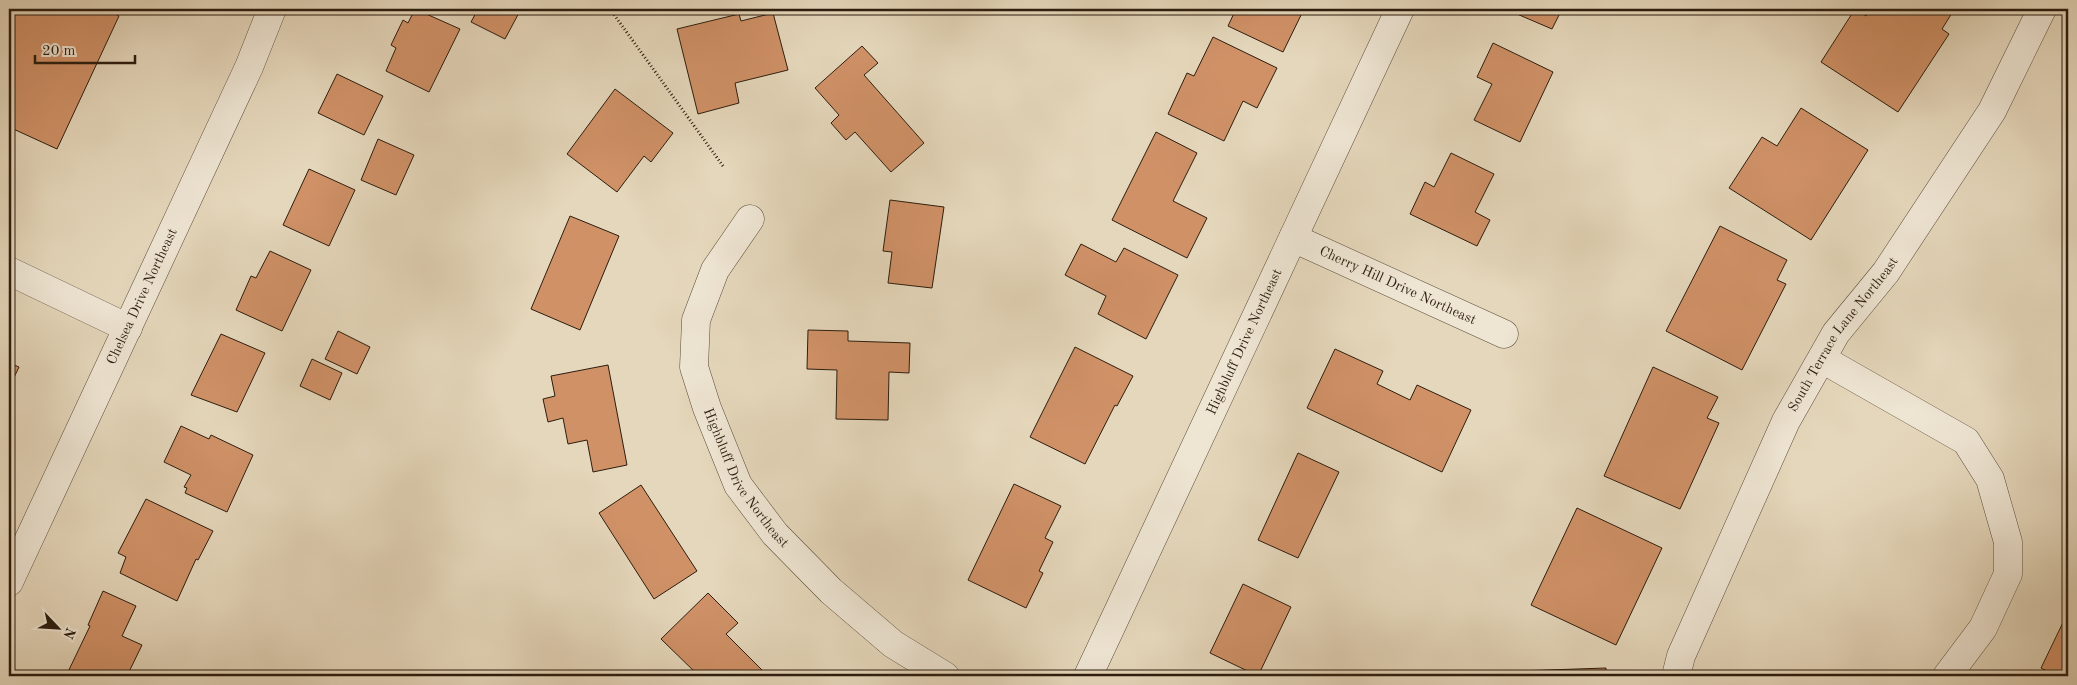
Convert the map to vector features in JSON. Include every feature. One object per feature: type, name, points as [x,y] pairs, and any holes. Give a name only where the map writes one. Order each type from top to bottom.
[{"type":"street","name":"Chelsea Drive Northeast","points":[[9,582],[249,67],[272,9]]},
{"type":"street","name":"Highbluff Drive Northeast","points":[[1088,676],[1400,9]]},
{"type":"street","name":"South Terrace Lane Northeast","points":[[1676,676],[1681,656],[1786,421],[1836,333],[1886,272],[1992,111],[2042,9]]},
{"type":"street","name":"Highbluff Drive Northeast","points":[[750,219],[715,270],[696,320],[694,367],[707,408],[738,485],[775,534],[831,591],[893,644],[945,676]]},
{"type":"street","name":"Cherry Hill Drive Northeast","points":[[1293,238],[1504,334]]},
{"type":"street","points":[[9,271],[128,328]]},
{"type":"street","points":[[1822,359],[1966,441],[1990,479],[2008,542],[2008,574],[1982,628],[1946,676]]},
{"type":"path","points":[[610,9],[723,166]]},
{"type":"building","points":[[9,9],[113,9],[112,12],[119,16],[57,149],[9,127]]},
{"type":"building","points":[[415,9],[460,29],[429,92],[386,71],[396,48],[391,45],[403,20],[408,23]]},
{"type":"building","points":[[478,9],[521,9],[505,39],[471,22]]},
{"type":"building","points":[[1236,9],[1304,9],[1283,52],[1228,26]]},
{"type":"building","points":[[1511,9],[1562,9],[1552,29],[1510,11]]},
{"type":"building","points":[[1855,9],[1866,16],[1871,9],[1945,9],[1952,13],[1942,29],[1949,34],[1898,112],[1821,62]]},
{"type":"building","points":[[773,13],[788,70],[735,83],[739,103],[698,114],[677,29],[739,14],[741,21]]},
{"type":"building","points":[[1213,37],[1277,68],[1257,108],[1243,101],[1224,141],[1168,114],[1187,73],[1194,76]]},
{"type":"building","points":[[1493,43],[1553,72],[1520,142],[1474,120],[1492,84],[1477,77]]},
{"type":"building","points":[[862,46],[878,63],[864,75],[924,143],[891,172],[855,132],[846,140],[831,123],[839,115],[815,88]]},
{"type":"building","points":[[337,74],[383,96],[364,135],[318,113]]},
{"type":"building","points":[[615,89],[673,133],[651,162],[644,156],[617,192],[567,154]]},
{"type":"building","points":[[1801,108],[1868,150],[1811,240],[1729,188],[1762,137],[1777,146]]},
{"type":"building","points":[[1156,132],[1197,153],[1173,201],[1207,218],[1187,258],[1112,220]]},
{"type":"building","points":[[378,139],[414,155],[396,195],[361,180]]},
{"type":"building","points":[[1451,153],[1494,174],[1475,212],[1490,220],[1477,246],[1410,214],[1425,182],[1434,187]]},
{"type":"building","points":[[309,169],[355,190],[329,246],[283,225]]},
{"type":"building","points":[[890,200],[944,207],[932,288],[888,283],[892,252],[883,251]]},
{"type":"building","points":[[570,216],[619,236],[580,330],[531,309]]},
{"type":"building","points":[[1720,226],[1787,260],[1777,280],[1786,284],[1742,370],[1666,331]]},
{"type":"building","points":[[1081,244],[1116,262],[1124,248],[1178,275],[1146,339],[1098,314],[1106,296],[1065,275]]},
{"type":"building","points":[[270,251],[311,270],[282,331],[236,310],[251,276],[256,278]]},
{"type":"building","points":[[808,330],[848,331],[848,341],[910,343],[909,373],[889,372],[888,420],[836,419],[837,370],[807,369]]},
{"type":"building","points":[[338,331],[370,347],[357,374],[325,359]]},
{"type":"building","points":[[221,334],[265,353],[237,412],[191,395]]},
{"type":"building","points":[[1075,347],[1133,376],[1117,406],[1115,405],[1085,464],[1030,437]]},
{"type":"building","points":[[1335,349],[1383,371],[1377,384],[1410,400],[1417,385],[1471,410],[1442,472],[1307,408]]},
{"type":"building","points":[[312,359],[342,373],[330,400],[300,386]]},
{"type":"building","points":[[9,363],[19,367],[9,388]]},
{"type":"building","points":[[608,365],[627,465],[593,472],[587,440],[568,444],[563,418],[548,422],[543,399],[555,396],[551,376]]},
{"type":"building","points":[[1653,367],[1718,397],[1707,418],[1719,423],[1680,509],[1604,476]]},
{"type":"building","points":[[181,426],[209,439],[211,435],[253,455],[227,512],[185,493],[187,488],[184,487],[191,475],[164,462]]},
{"type":"building","points":[[1298,453],[1339,472],[1298,558],[1258,540]]},
{"type":"building","points":[[1014,484],[1061,506],[1045,538],[1053,542],[1039,571],[1043,573],[1026,608],[968,580]]},
{"type":"building","points":[[641,485],[697,571],[654,599],[599,513]]},
{"type":"building","points":[[146,499],[213,531],[198,560],[196,559],[177,601],[120,573],[126,557],[118,553]]},
{"type":"building","points":[[1577,508],[1662,548],[1616,645],[1531,605]]},
{"type":"building","points":[[1243,584],[1291,607],[1258,676],[1210,653]]},
{"type":"building","points":[[103,591],[136,606],[122,636],[142,645],[127,676],[66,676],[90,626],[88,625]]},
{"type":"building","points":[[708,593],[738,623],[726,634],[768,676],[699,676],[661,639]]},
{"type":"building","points":[[2068,612],[2068,676],[2051,676],[2052,674],[2041,668]]},
{"type":"building","points":[[1606,668],[1606,676],[1518,676],[1518,671]]}]
